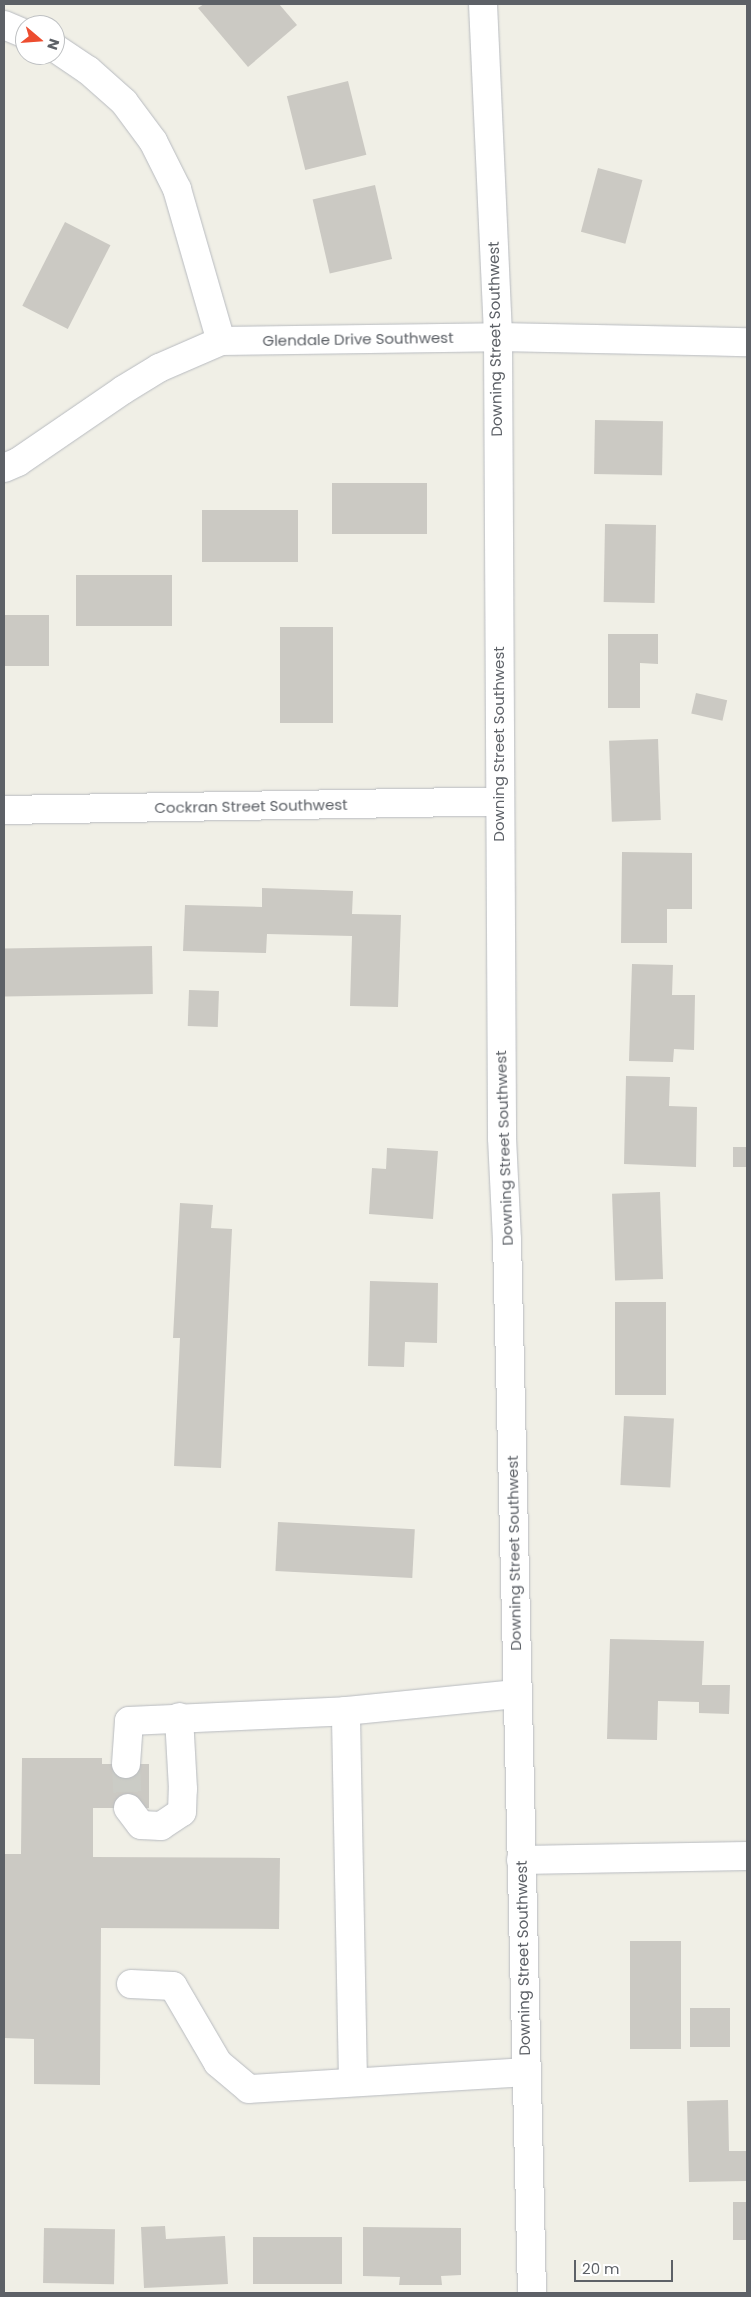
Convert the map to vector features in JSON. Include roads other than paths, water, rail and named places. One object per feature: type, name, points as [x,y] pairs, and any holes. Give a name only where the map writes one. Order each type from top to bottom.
[{"type":"street","name":"Downing Street Southwest","points":[[483,4],[498,337],[502,1138],[507,1240],[525,2072],[532,2293]]},
{"type":"street","points":[[65,55],[88,70],[124,102],[153,141],[177,189],[222,341]]},
{"type":"street","name":"Glendale Drive Southwest","points":[[4,468],[18,462],[122,390],[160,368],[222,341],[498,337],[747,342]]},
{"type":"street","name":"Cockran Street Southwest","points":[[4,810],[499,801]]},
{"type":"street","points":[[126,1764],[129,1721],[179,1717],[346,1711],[518,1694]]},
{"type":"street","points":[[346,1711],[353,2082]]},
{"type":"street","points":[[128,1808],[141,1824],[161,1826],[182,1812],[184,1789],[179,1717]]},
{"type":"street","points":[[521,1860],[747,1856]]},
{"type":"street","points":[[130,1984],[173,1986],[218,2063],[249,2089],[525,2072]]},
{"type":"tunnel","points":[[126,1764],[128,1808]]}]
